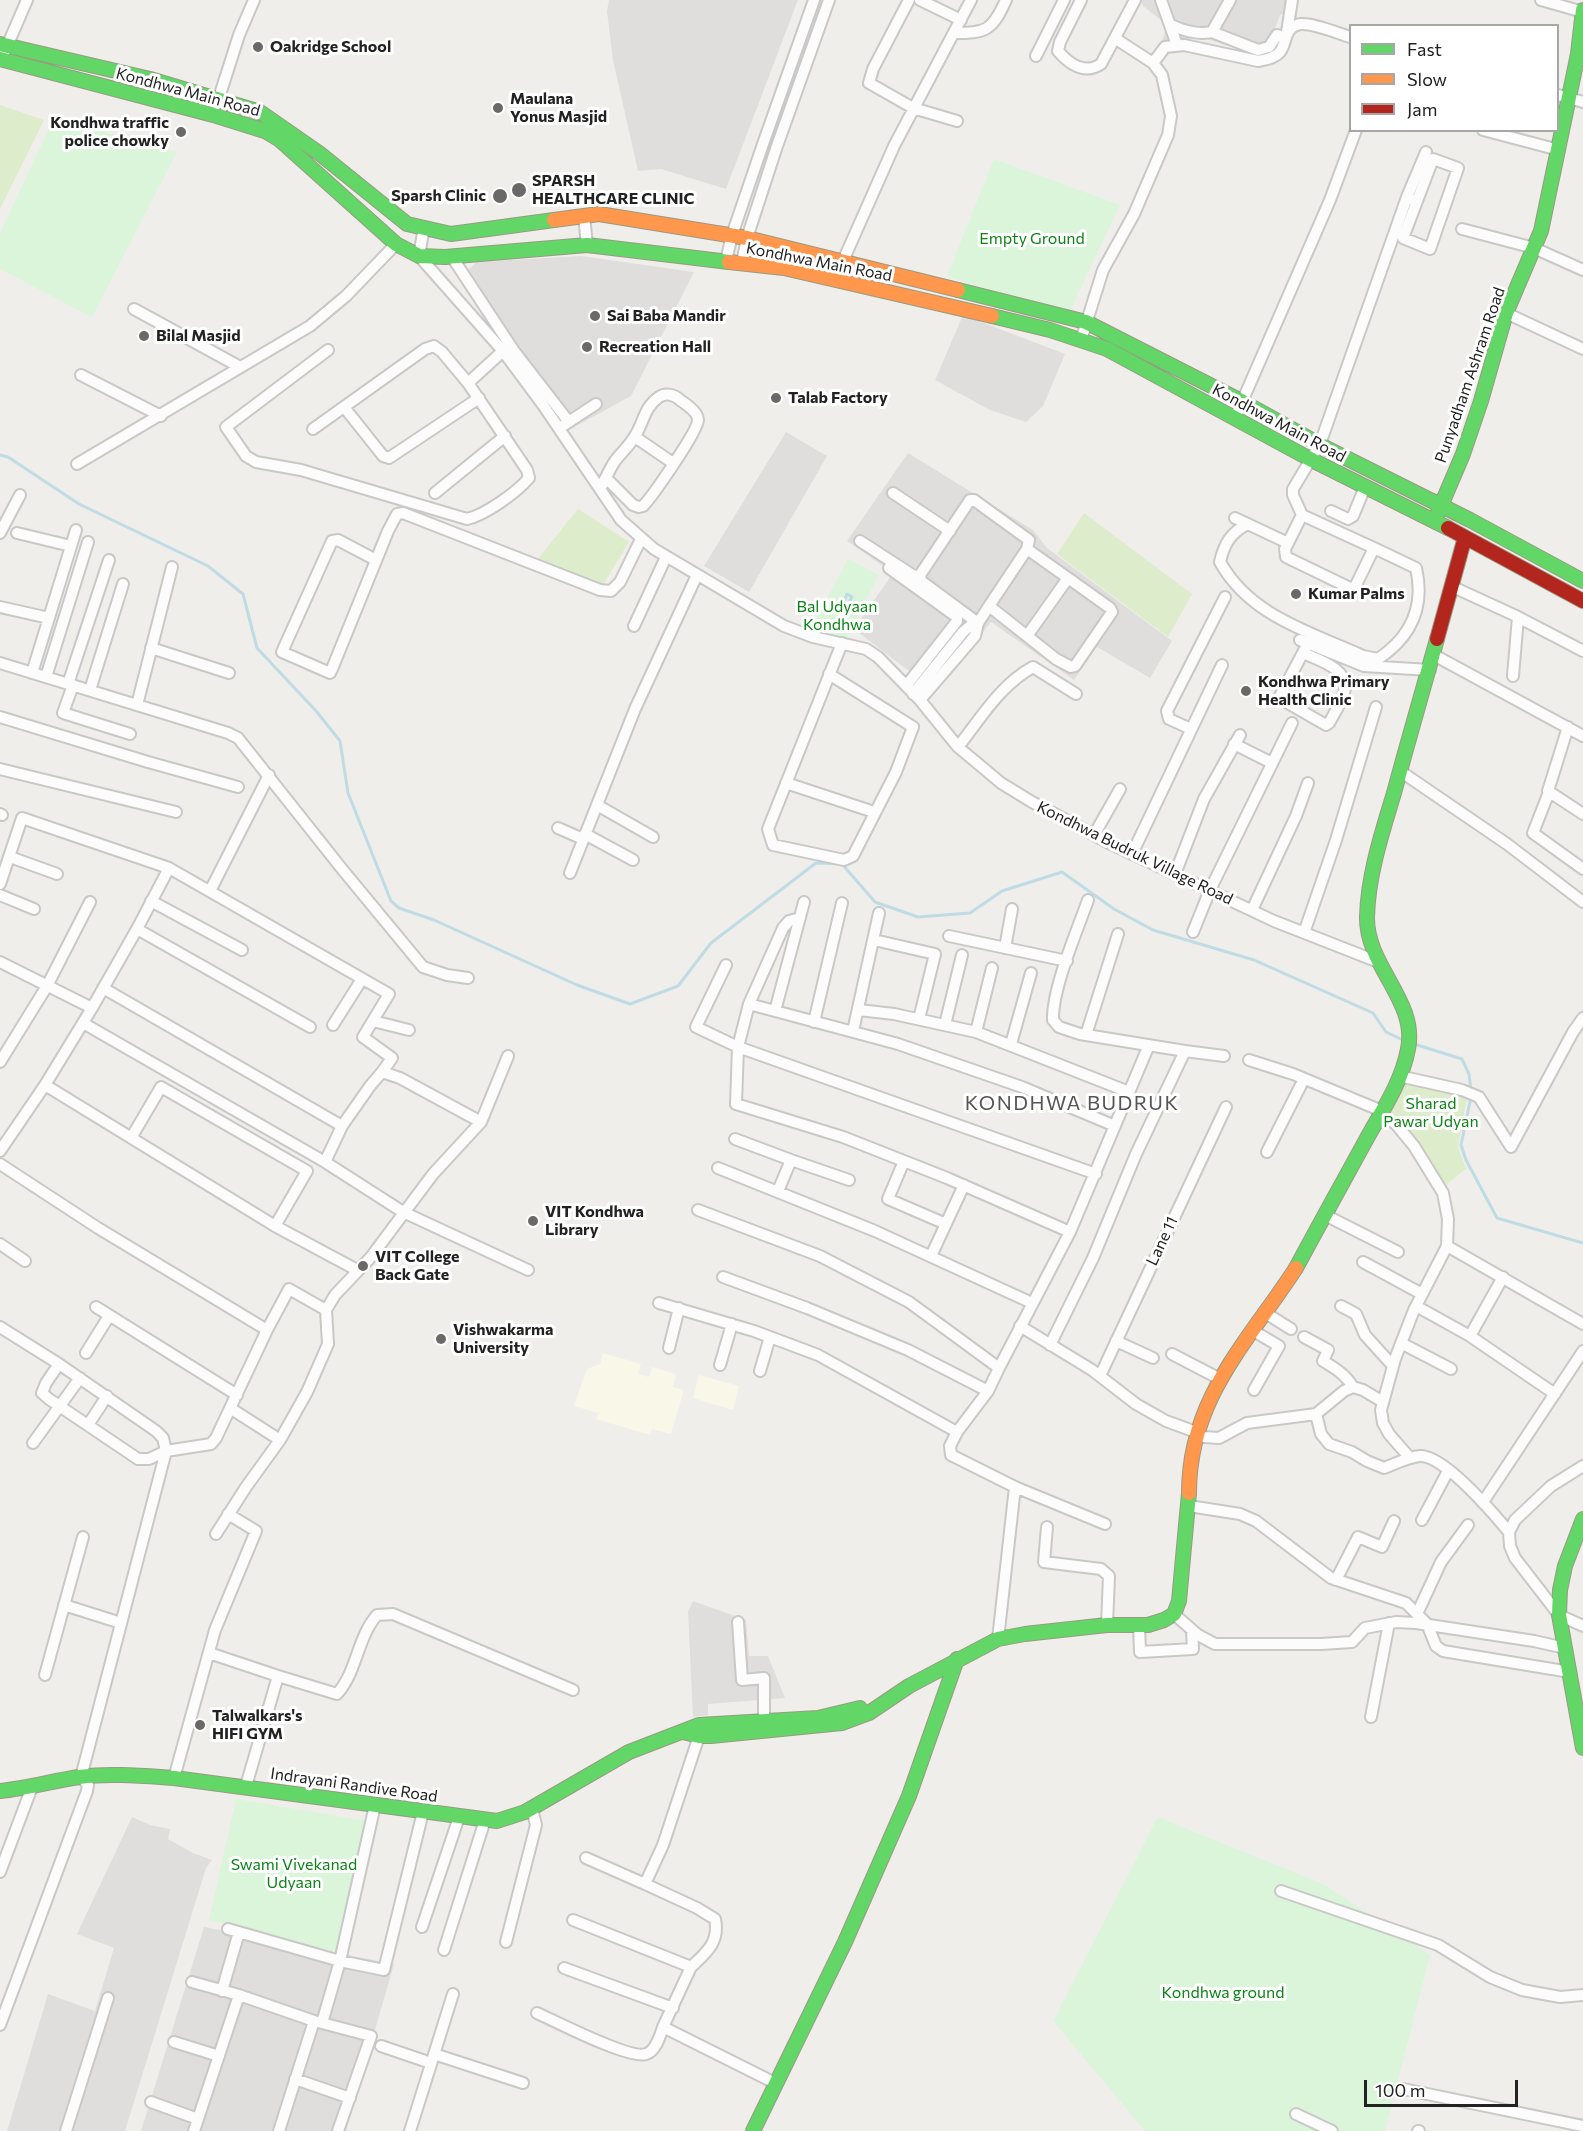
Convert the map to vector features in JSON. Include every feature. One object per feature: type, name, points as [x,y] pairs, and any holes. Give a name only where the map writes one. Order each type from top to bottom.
[{"type":"main road","name":"Punyadham Ashram Road","points":[[1434,522],[1467,443],[1506,313],[1534,248],[1548,202],[1570,99],[1583,15]]},
{"type":"main road","name":"Kondhwa Main Road","points":[[4,45],[150,79],[260,112],[319,153],[407,224],[451,234],[599,214],[747,238],[1086,322],[1583,581]]},
{"type":"main road","name":"Kondhwa Main Road","points":[[1,59],[265,131],[280,141],[396,244],[419,256],[452,257],[587,245],[742,263],[812,274],[967,309],[1081,340],[1107,349],[1310,459],[1465,537],[1583,601]]},
{"type":"main road","points":[[1174,1614],[1179,1601],[1189,1506],[1189,1475],[1196,1432],[1220,1379],[1295,1269],[1380,1114],[1394,1093],[1406,1057],[1410,1031],[1400,1002],[1376,961],[1368,939],[1368,908],[1379,849],[1408,737],[1431,670],[1465,537]]},
{"type":"main road","points":[[1583,1519],[1563,1566],[1558,1594],[1559,1615],[1583,1748]]},
{"type":"main road","name":"Indrayani Randive Road","points":[[699,1731],[743,1734],[842,1723],[869,1713],[909,1686],[998,1639],[1107,1624],[1140,1626],[1164,1620],[1174,1614]]},
{"type":"main road","points":[[753,2131],[845,1942],[909,1796],[957,1659]]},
{"type":"main road","name":"Indrayani Randive Road","points":[[0,1791],[81,1777],[133,1775],[246,1786],[497,1821],[532,1808],[629,1752],[683,1732],[764,1721],[818,1718],[859,1708],[896,1688],[909,1686]]},
{"type":"street","points":[[1,59],[4,45],[27,0]]},
{"type":"street","points":[[213,115],[238,35],[254,0]]},
{"type":"street","points":[[726,261],[732,235],[814,0]]},
{"type":"street","points":[[742,263],[747,238],[776,149],[829,0]]},
{"type":"street","points":[[909,0],[873,69],[869,83],[913,108],[957,121]]},
{"type":"street","points":[[920,0],[960,20]]},
{"type":"street","points":[[838,280],[843,261],[894,146],[971,0]]},
{"type":"street","points":[[954,33],[980,33],[988,29],[1006,0]]},
{"type":"street","points":[[1036,57],[1064,0]]},
{"type":"street","points":[[1081,0],[1060,42],[1058,51],[1065,59],[1084,69],[1093,70],[1101,64],[1135,0]]},
{"type":"street","points":[[1161,0],[1176,45]]},
{"type":"street","points":[[1212,32],[1230,0]]},
{"type":"street","points":[[1154,63],[1165,47],[1176,45],[1258,61],[1269,59],[1280,52],[1291,16],[1292,0]]},
{"type":"street","points":[[1541,0],[1583,15]]},
{"type":"street","points":[[1286,36],[1291,28],[1300,24],[1349,37]]},
{"type":"street","points":[[1171,25],[1190,32],[1204,34],[1212,32],[1258,50],[1269,47],[1276,35],[1286,36]]},
{"type":"street","points":[[1081,340],[1103,270],[1134,214],[1168,135],[1171,116],[1162,75],[1154,63],[1116,39]]},
{"type":"street","points":[[1235,418],[1330,200],[1355,132]]},
{"type":"street","points":[[1491,132],[1559,150]]},
{"type":"street","points":[[1248,524],[1238,529],[1229,538],[1220,562],[1241,593],[1275,617],[1363,656],[1378,659],[1394,648],[1406,635],[1418,603],[1419,582],[1416,568],[1302,515],[1293,495],[1293,489],[1320,444],[1412,199],[1433,159],[1458,168],[1430,249],[1403,238],[1412,199],[1426,152]]},
{"type":"street","points":[[584,216],[587,245]]},
{"type":"street","points":[[419,256],[424,227]]},
{"type":"street","points":[[1462,229],[1534,248],[1583,270]]},
{"type":"street","points":[[77,464],[310,326],[346,296],[396,244]]},
{"type":"street","points":[[812,274],[818,255]]},
{"type":"street","name":"Kondhwa Budruk Village Road","points":[[419,256],[503,351],[621,520],[641,539],[666,557],[784,626],[813,637],[866,649],[878,657],[913,693],[958,747],[1000,783],[1132,854],[1304,933],[1376,961]]},
{"type":"street","points":[[452,257],[514,351],[569,422]]},
{"type":"street","points":[[134,309],[240,367]]},
{"type":"street","points":[[1506,313],[1583,349]]},
{"type":"street","points":[[313,429],[425,349],[434,346],[442,352],[468,383],[505,436],[529,478],[523,485],[477,516],[467,519],[301,470],[256,462],[246,456],[226,427],[328,350]]},
{"type":"street","points":[[468,383],[503,351]]},
{"type":"street","points":[[81,375],[161,416]]},
{"type":"street","points":[[600,489],[606,478],[616,460],[635,436],[645,411],[661,395],[669,394],[677,397],[696,415],[698,421],[692,435],[646,502],[639,507],[629,502],[606,478]]},
{"type":"street","points":[[344,407],[383,456],[389,458],[478,398]]},
{"type":"street","points":[[559,429],[596,404]]},
{"type":"street","points":[[435,492],[505,436]]},
{"type":"street","points":[[635,436],[673,463]]},
{"type":"street","points":[[1331,511],[1348,519],[1353,516],[1365,487]]},
{"type":"street","points":[[893,494],[950,531]]},
{"type":"street","points":[[0,533],[20,495]]},
{"type":"street","points":[[913,693],[975,636],[978,623],[1027,549],[1029,540],[974,500],[970,500],[916,579]]},
{"type":"street","points":[[376,560],[338,540],[332,541],[282,652],[330,673],[376,560],[392,520],[397,514],[403,513],[600,590],[611,591],[620,582],[641,539]]},
{"type":"street","points":[[1302,515],[1285,549],[1286,557],[1350,588],[1357,584],[1374,548]]},
{"type":"street","points":[[1235,518],[1288,543]]},
{"type":"street","points":[[32,673],[76,530]]},
{"type":"street","points":[[17,533],[71,546]]},
{"type":"street","points":[[860,541],[978,623]]},
{"type":"street","points":[[46,677],[88,542]]},
{"type":"street","points":[[989,606],[1071,667],[1075,666],[1112,612],[1110,608],[1027,549]]},
{"type":"street","points":[[634,626],[666,557]]},
{"type":"street","points":[[109,560],[63,713],[130,734]]},
{"type":"street","points":[[136,705],[172,567]]},
{"type":"street","points":[[889,568],[916,579],[957,617],[957,621],[913,693]]},
{"type":"street","points":[[570,873],[635,709],[697,575]]},
{"type":"street","points":[[1027,636],[1068,578]]},
{"type":"street","points":[[90,690],[123,584]]},
{"type":"street","points":[[1453,587],[1583,651]]},
{"type":"street","points":[[1191,729],[1169,719],[1167,711],[1225,597]]},
{"type":"street","points":[[0,607],[49,618]]},
{"type":"street","points":[[1513,676],[1518,617]]},
{"type":"street","points":[[829,674],[913,727],[896,772],[853,855],[844,860],[773,845],[768,830],[829,674],[842,643]]},
{"type":"street","points":[[1303,645],[1339,671],[1345,685],[1345,692],[1326,725],[1280,698],[1303,645]]},
{"type":"street","points":[[1303,645],[1364,666],[1431,670]]},
{"type":"street","points":[[151,648],[229,673]]},
{"type":"street","points":[[1434,655],[1583,736]]},
{"type":"street","points":[[0,663],[234,735],[243,743],[423,967],[447,975],[468,978]]},
{"type":"street","points":[[1132,854],[1222,665]]},
{"type":"street","points":[[958,747],[1002,690],[1033,667],[1076,694]]},
{"type":"street","points":[[1304,933],[1336,840],[1376,707]]},
{"type":"street","points":[[0,717],[238,787]]},
{"type":"street","points":[[1193,932],[1210,890],[1292,723]]},
{"type":"street","points":[[1568,727],[1549,792],[1533,833],[1583,869]]},
{"type":"street","points":[[1175,874],[1204,799],[1237,740],[1272,763]]},
{"type":"street","points":[[0,769],[176,812]]},
{"type":"street","points":[[1400,771],[1506,844],[1583,902]]},
{"type":"street","points":[[210,891],[269,775]]},
{"type":"street","points":[[786,783],[874,813]]},
{"type":"street","points":[[1252,910],[1296,816],[1308,783]]},
{"type":"street","points":[[1094,835],[1120,789]]},
{"type":"street","points":[[1549,792],[1583,814]]},
{"type":"street","points":[[597,806],[652,837]]},
{"type":"street","points":[[0,884],[5,863],[22,818],[169,868],[389,994],[363,1037],[392,1058],[342,1126],[325,1162]]},
{"type":"street","points":[[558,828],[584,837],[633,860]]},
{"type":"street","points":[[5,863],[57,874]]},
{"type":"street","points":[[0,1151],[45,1085],[92,1008],[169,868]]},
{"type":"street","points":[[0,895],[34,909]]},
{"type":"street","points":[[1088,900],[1053,1010],[1053,1020],[1059,1027],[1086,1035],[1224,1056]]},
{"type":"street","points":[[151,901],[242,950]]},
{"type":"street","points":[[0,1062],[47,986],[90,902]]},
{"type":"street","points":[[775,1011],[804,902]]},
{"type":"street","points":[[814,1022],[842,903]]},
{"type":"street","points":[[1005,948],[1012,909]]},
{"type":"street","points":[[853,1031],[879,913]]},
{"type":"street","points":[[800,918],[789,921],[783,928],[749,1004],[738,1047],[736,1104],[843,1137],[964,1185],[1070,1232]]},
{"type":"street","points":[[137,929],[310,1027]]},
{"type":"street","points":[[1086,1035],[1118,934]]},
{"type":"street","points":[[949,936],[1067,961]]},
{"type":"street","points":[[874,940],[935,954],[919,1019]]},
{"type":"street","points":[[945,1025],[962,956]]},
{"type":"street","points":[[0,962],[92,1008]]},
{"type":"street","points":[[726,965],[696,1027],[738,1047],[1096,1173]]},
{"type":"street","points":[[976,1032],[993,968]]},
{"type":"street","points":[[1011,1044],[1031,973]]},
{"type":"street","points":[[333,1025],[362,979]]},
{"type":"street","points":[[103,988],[342,1126]]},
{"type":"street","points":[[749,1004],[898,1044],[1022,1087],[1115,1126]]},
{"type":"street","points":[[858,1010],[919,1019],[976,1032],[1129,1092]]},
{"type":"street","points":[[1399,1076],[1479,1097],[1511,1147],[1573,1032],[1583,1018]]},
{"type":"street","points":[[373,1021],[409,1030]]},
{"type":"street","points":[[83,1023],[325,1162],[403,1212],[528,1270]]},
{"type":"street","points":[[1105,1524],[1015,1487],[951,1455],[950,1446],[957,1432],[988,1391],[1070,1232],[1149,1046]]},
{"type":"street","points":[[1050,1345],[1093,1258],[1136,1154],[1185,1051]]},
{"type":"street","points":[[216,1534],[280,1440],[307,1392],[328,1344],[326,1310],[335,1295],[370,1257],[433,1174],[482,1122],[508,1056]]},
{"type":"street","points":[[1249,1060],[1304,1079],[1395,1123],[1414,1146],[1443,1193],[1448,1219],[1447,1246],[1416,1306],[1401,1343],[1383,1402],[1383,1423],[1389,1434],[1410,1458]]},
{"type":"street","points":[[382,1072],[400,1078],[482,1122]]},
{"type":"street","points":[[1267,1152],[1304,1079]]},
{"type":"street","points":[[45,1085],[275,1226],[357,1270]]},
{"type":"street","points":[[131,1138],[161,1087],[307,1171],[275,1226]]},
{"type":"street","name":"Lane 11","points":[[1100,1376],[1226,1107]]},
{"type":"street","points":[[735,1139],[849,1180]]},
{"type":"street","points":[[778,1191],[791,1160]]},
{"type":"street","points":[[904,1161],[888,1199],[946,1224]]},
{"type":"street","points":[[0,1164],[98,1228],[267,1330]]},
{"type":"street","points":[[718,1168],[875,1231],[1032,1303]]},
{"type":"street","points":[[931,1256],[964,1185]]},
{"type":"street","points":[[698,1210],[820,1256],[909,1302],[999,1368]]},
{"type":"street","points":[[1325,1215],[1398,1252]]},
{"type":"street","points":[[0,1245],[26,1261]]},
{"type":"street","points":[[1447,1246],[1583,1324]]},
{"type":"street","points":[[1363,1262],[1422,1294]]},
{"type":"street","points":[[723,1277],[807,1308],[908,1350],[988,1391]]},
{"type":"street","points":[[1470,1336],[1503,1277]]},
{"type":"street","points":[[59,1364],[42,1393],[138,1459],[149,1459],[165,1450],[211,1444],[216,1438],[288,1289],[326,1310]]},
{"type":"street","points":[[659,1303],[732,1324],[818,1355],[957,1432]]},
{"type":"street","points":[[1341,1306],[1356,1314],[1365,1335],[1394,1366]]},
{"type":"street","points":[[1416,1306],[1470,1336],[1555,1394]]},
{"type":"street","points":[[96,1307],[237,1395]]},
{"type":"street","points":[[669,1348],[679,1308]]},
{"type":"street","points":[[1264,1312],[1291,1329]]},
{"type":"street","points":[[86,1353],[110,1316]]},
{"type":"street","points":[[720,1365],[732,1324]]},
{"type":"street","points":[[1020,1326],[1100,1376],[1142,1408],[1204,1437],[1219,1438],[1247,1424],[1316,1414],[1344,1391],[1353,1387],[1383,1402]]},
{"type":"street","points":[[0,1327],[59,1364],[156,1431],[163,1438],[165,1450],[81,1777],[88,1785],[87,1791],[0,2025]]},
{"type":"street","points":[[1252,1330],[1279,1346],[1254,1389]]},
{"type":"street","points":[[760,1371],[770,1337]]},
{"type":"street","points":[[1304,1338],[1328,1350],[1323,1361],[1341,1373],[1353,1387]]},
{"type":"street","points":[[1116,1341],[1153,1358]]},
{"type":"street","points":[[1401,1343],[1451,1369]]},
{"type":"street","points":[[1483,1502],[1583,1351]]},
{"type":"street","points":[[1172,1354],[1220,1379]]},
{"type":"street","points":[[33,1443],[80,1378]]},
{"type":"street","points":[[88,1425],[107,1396]]},
{"type":"street","points":[[230,1408],[280,1440]]},
{"type":"street","points":[[1316,1414],[1321,1434],[1329,1444],[1352,1452],[1384,1468],[1410,1458],[1422,1456],[1432,1459],[1460,1479],[1509,1532]]},
{"type":"street","points":[[1583,1466],[1551,1486],[1515,1520],[1509,1532],[1510,1546],[1515,1558],[1559,1615],[1583,1626]]},
{"type":"street","points":[[1422,1520],[1448,1471]]},
{"type":"street","points":[[998,1639],[1015,1487]]},
{"type":"street","points":[[1189,1506],[1240,1514],[1256,1521],[1336,1580],[1406,1603],[1427,1624],[1436,1646],[1443,1651],[1570,1671]]},
{"type":"street","points":[[174,1778],[215,1630],[256,1531],[228,1514]]},
{"type":"street","points":[[1336,1580],[1358,1536],[1382,1547],[1394,1521]]},
{"type":"street","points":[[1417,1614],[1441,1562],[1468,1525]]},
{"type":"street","points":[[1047,1527],[1044,1562],[1101,1569],[1109,1576],[1107,1624]]},
{"type":"street","points":[[45,1675],[82,1537]]},
{"type":"street","points":[[64,1605],[121,1623]]},
{"type":"street","points":[[209,1653],[337,1694],[345,1685],[369,1624],[377,1615],[393,1614],[573,1690]]},
{"type":"street","points":[[1174,1614],[1192,1631],[1215,1644],[1352,1642],[1365,1628],[1389,1623],[1427,1624],[1565,1648]]},
{"type":"street","points":[[738,1622],[742,1680],[764,1678],[764,1721]]},
{"type":"street","points":[[1371,1717],[1389,1623]]},
{"type":"street","points":[[1140,1626],[1140,1652],[1193,1649],[1192,1631]]},
{"type":"street","points":[[246,1786],[278,1676]]},
{"type":"street","points":[[645,1884],[663,1845],[699,1731]]},
{"type":"street","points":[[0,1872],[32,1787]]},
{"type":"street","points":[[279,2131],[295,2079],[340,1961],[375,1805]]},
{"type":"street","points":[[506,1942],[536,1825],[532,1808]]},
{"type":"street","points":[[228,1929],[340,1961],[384,1970],[423,1812]]},
{"type":"street","points":[[422,1927],[459,1817]]},
{"type":"street","points":[[444,1950],[485,1820]]},
{"type":"street","points":[[537,2013],[619,2049],[645,2055],[651,2051],[691,1967],[714,1942],[717,1929],[715,1919],[707,1913],[586,1858]]},
{"type":"street","points":[[1281,1891],[1438,1946],[1490,1977],[1522,1990],[1560,1997],[1583,1995]]},
{"type":"street","points":[[573,1920],[691,1967]]},
{"type":"street","points":[[222,1990],[239,1932]]},
{"type":"street","points":[[564,1968],[673,2008]]},
{"type":"street","points":[[192,1982],[239,1995],[318,2022],[371,2036],[338,2131]]},
{"type":"street","points":[[410,2131],[453,1994]]},
{"type":"street","points":[[194,2131],[239,1995]]},
{"type":"street","points":[[66,2131],[108,1998]]},
{"type":"street","points":[[663,2027],[775,2083]]},
{"type":"street","points":[[174,2042],[219,2056]]},
{"type":"street","points":[[381,2046],[523,2083]]},
{"type":"street","points":[[295,2079],[350,2098]]},
{"type":"street","points":[[1403,2089],[1583,2126]]},
{"type":"street","points":[[151,2102],[198,2119]]},
{"type":"street","points":[[1296,2114],[1332,2131]]},
{"type":"shaded area","points":[[609,0],[798,0],[726,189],[661,169],[638,171],[613,60],[607,11]]},
{"type":"shaded area","points":[[1141,0],[1291,0],[1285,13],[1280,15],[1264,57],[1193,35],[1167,56],[1162,41],[1167,25],[1143,6]]},
{"type":"shaded area","points":[[581,256],[694,272],[631,396],[567,431],[460,279],[476,262]]},
{"type":"shaded area","points":[[963,315],[1065,354],[1043,406],[1026,422],[990,410],[935,380]]},
{"type":"shaded area","points":[[786,432],[827,456],[749,592],[704,566]]},
{"type":"shaded area","points":[[908,453],[1033,530],[1047,548],[1172,641],[1150,678],[1097,647],[1074,680],[991,622],[935,691],[854,629],[893,573],[847,541]]},
{"type":"shaded area","points":[[603,1353],[641,1364],[638,1374],[649,1377],[652,1367],[676,1374],[673,1387],[684,1390],[671,1434],[652,1429],[650,1435],[596,1419],[598,1413],[574,1406],[587,1369],[600,1364]]},
{"type":"shaded area","points":[[699,1375],[739,1386],[733,1410],[693,1398]]},
{"type":"shaded area","points":[[693,1601],[746,1620],[749,1656],[768,1656],[785,1698],[708,1704],[708,1715],[693,1717],[688,1611]]},
{"type":"shaded area","points":[[132,1817],[150,1825],[170,1829],[168,1839],[193,1853],[212,1860],[206,1868],[125,2131],[7,2131],[48,1994],[95,2011],[114,1948],[77,1934]]},
{"type":"shaded area","points":[[204,1927],[394,1964],[346,2131],[141,2131]]},
{"type":"green space","points":[[0,105],[44,120],[0,209]]},
{"type":"green space","points":[[54,118],[177,152],[92,317],[0,269],[0,233]]},
{"type":"green space","name":"Empty Ground","points":[[994,159],[1120,205],[1068,315],[947,276]]},
{"type":"green space","points":[[578,509],[629,542],[601,588],[536,561]]},
{"type":"green space","points":[[1084,513],[1192,594],[1168,637],[1057,554]]},
{"type":"green space","name":"Bal Udyaan Kondhwa","points":[[848,559],[879,575],[846,639],[811,628]]},
{"type":"green space","name":"Sharad Pawar Udyan","points":[[1404,1073],[1467,1097],[1458,1147],[1466,1169],[1443,1187],[1383,1115]]},
{"type":"green space","name":"Swami Vivekanad Udyaan","points":[[236,1799],[379,1823],[343,1954],[209,1920]]},
{"type":"green space","name":"Kondhwa ground","points":[[1158,1817],[1325,1885],[1430,1955],[1385,2131],[1145,2131],[1053,2021]]},
{"type":"waterway","points":[[0,455],[8,457],[79,504],[208,566],[243,594],[257,648],[317,712],[340,741],[348,793],[391,901],[399,908],[434,920],[577,985],[630,1004],[678,986],[711,943],[816,863],[842,864],[875,902],[918,917],[970,913],[1002,891],[1062,872],[1114,909],[1153,930],[1254,960],[1373,1013],[1386,1032],[1405,1041]]},
{"type":"waterway","points":[[847,594],[852,597],[847,606],[843,604],[847,594]]},
{"type":"waterway","points":[[1414,1044],[1462,1059],[1469,1074],[1471,1091]]},
{"type":"waterway","points":[[1471,1097],[1461,1145],[1466,1160],[1497,1218],[1583,1243]]},
{"type":"traffic: fast","points":[[1437,515],[1463,454],[1506,313],[1541,231],[1578,54],[1583,10]]},
{"type":"traffic: fast","points":[[0,44],[150,79],[260,112],[319,153],[407,224],[451,234],[554,220]]},
{"type":"traffic: fast","points":[[0,59],[217,116],[265,131],[280,140],[396,244],[419,256],[445,257],[587,245],[729,262]]},
{"type":"traffic: fast","points":[[958,290],[1086,322],[1243,402],[1328,449],[1470,520],[1583,581]]},
{"type":"traffic: fast","points":[[992,316],[1050,330],[1107,349],[1310,459],[1448,528]]},
{"type":"traffic: fast","points":[[1296,1268],[1391,1096],[1408,1049],[1409,1032],[1406,1015],[1374,952],[1369,935],[1368,901],[1380,839],[1437,639]]},
{"type":"traffic: fast","points":[[683,1732],[711,1736],[842,1723],[869,1713],[909,1686],[998,1639],[1107,1625],[1148,1625],[1164,1620],[1174,1614],[1179,1601],[1189,1493]]},
{"type":"traffic: fast","points":[[1583,1519],[1565,1566],[1560,1590],[1559,1615],[1583,1748]]},
{"type":"traffic: fast","points":[[753,2131],[845,1942],[909,1796],[957,1659]]},
{"type":"traffic: fast","points":[[0,1791],[91,1776],[150,1776],[497,1821],[525,1812],[629,1752],[699,1725],[818,1718],[860,1708]]},
{"type":"traffic: slow","points":[[554,220],[599,214],[747,238],[958,290]]},
{"type":"traffic: slow","points":[[729,262],[784,268],[992,316]]},
{"type":"traffic: slow","points":[[1189,1493],[1192,1459],[1199,1428],[1210,1400],[1224,1373],[1296,1268]]},
{"type":"traffic: jam","points":[[1448,528],[1583,601]]},
{"type":"traffic: jam","points":[[1437,639],[1465,537]]},
{"type":"place","name":"Oakridge School","points":[[258,47]]},
{"type":"place","name":"Maulana Yonus Masjid","points":[[498,108]]},
{"type":"place","name":"Kondhwa traffic police chowky","points":[[181,132]]},
{"type":"place","name":"SPARSH HEALTHCARE CLINIC","points":[[519,190]]},
{"type":"place","name":"Sparsh Clinic","points":[[500,196]]},
{"type":"place","name":"Sai Baba Mandir","points":[[595,316]]},
{"type":"place","name":"Bilal Masjid","points":[[144,336]]},
{"type":"place","name":"Recreation Hall","points":[[587,347]]},
{"type":"place","name":"Talab Factory","points":[[776,398]]},
{"type":"place","name":"Kumar Palms","points":[[1296,594]]},
{"type":"place","name":"Kondhwa Primary Health Clinic","points":[[1246,691]]},
{"type":"place","name":"VIT Kondhwa Library","points":[[533,1221]]},
{"type":"place","name":"VIT College Back Gate","points":[[363,1266]]},
{"type":"place","name":"Vishwakarma University","points":[[441,1339]]},
{"type":"place","name":"Talwalkars's HIFI GYM","points":[[200,1725]]},
{"type":"district","name":"KONDHWA BUDRUK","points":[[1072,1103]]}]
